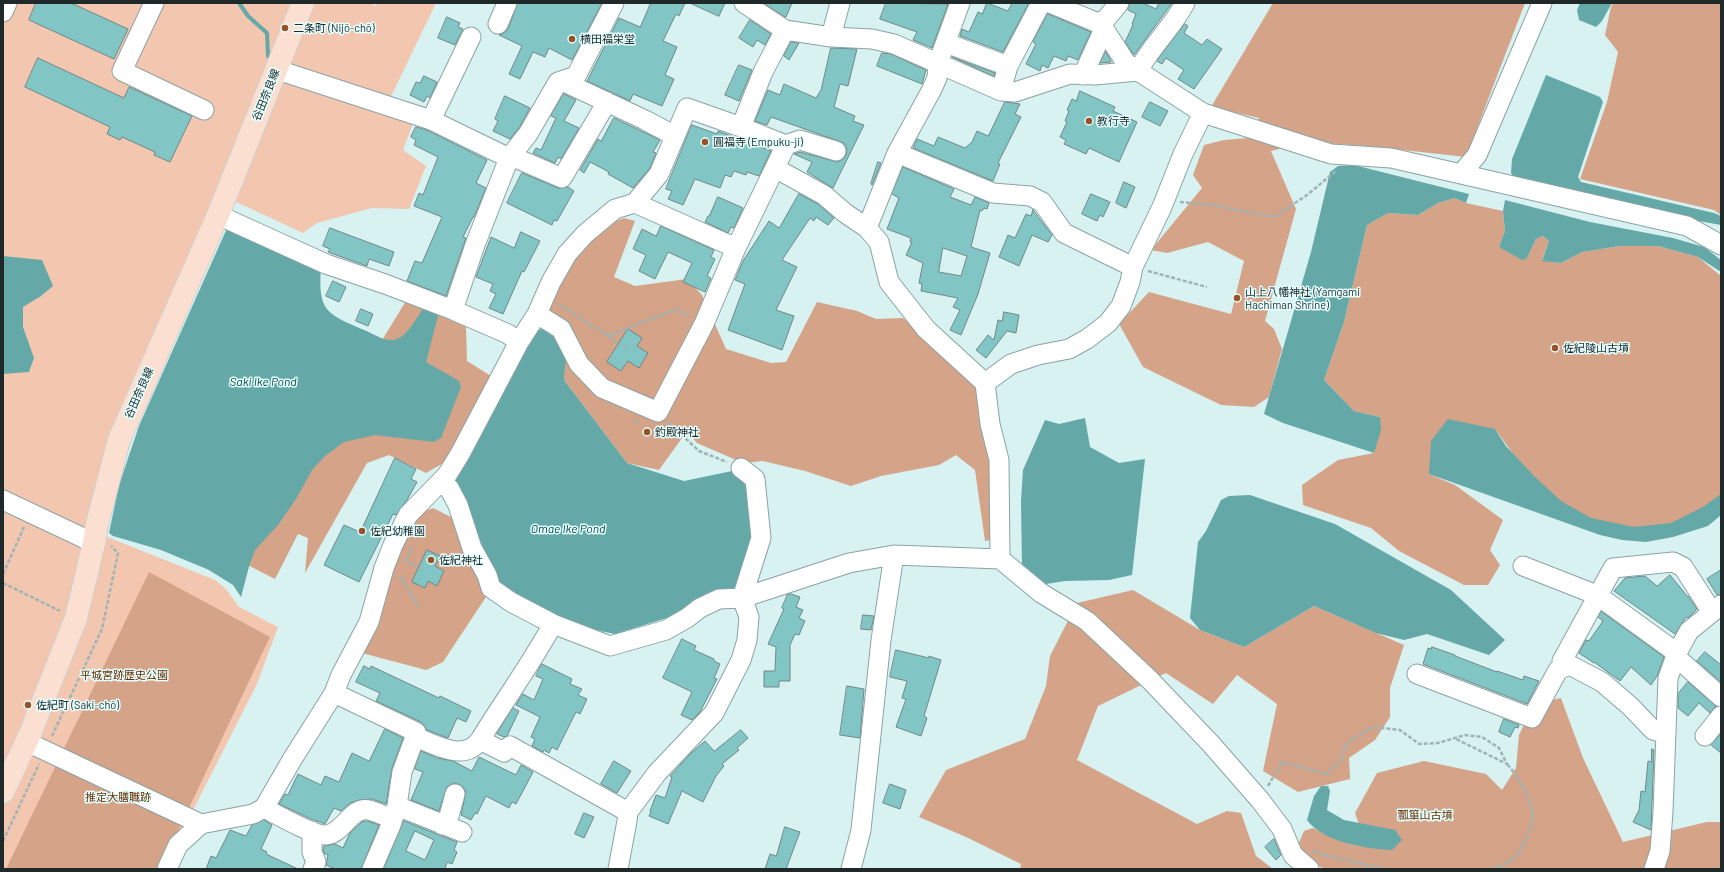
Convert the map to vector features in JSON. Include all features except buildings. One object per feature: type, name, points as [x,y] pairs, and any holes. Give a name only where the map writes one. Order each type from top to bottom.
[{"type":"main road","name":"谷田奈良線","points":[[3,792],[36,746],[100,542],[97,524],[119,440],[218,215],[303,3]]},
{"type":"street","points":[[3,12],[7,3]]},
{"type":"street","points":[[154,3],[122,71],[204,110]]},
{"type":"street","points":[[498,24],[507,3]]},
{"type":"street","points":[[453,310],[475,245],[510,157],[528,134],[558,82],[576,76],[614,3]]},
{"type":"street","points":[[744,3],[785,30],[830,37],[872,39],[894,44],[1001,91],[1015,92],[1070,74],[1083,75],[1138,71]]},
{"type":"street","points":[[830,37],[840,3]]},
{"type":"street","points":[[867,228],[897,153],[937,78],[938,63],[960,3]]},
{"type":"street","points":[[1001,91],[1008,66],[1041,3]]},
{"type":"street","points":[[1050,3],[1101,26],[1126,63],[1203,113],[1332,154],[1391,158],[1687,226],[1721,245]]},
{"type":"street","points":[[1083,75],[1101,26],[1119,3]]},
{"type":"street","points":[[1138,71],[1146,57],[1178,17],[1186,3]]},
{"type":"street","points":[[1461,174],[1477,155],[1542,3]]},
{"type":"street","points":[[741,127],[764,72],[785,30]]},
{"type":"street","points":[[431,120],[471,37]]},
{"type":"street","points":[[946,43],[1008,66]]},
{"type":"street","points":[[276,71],[431,120],[510,157],[562,178],[607,102]]},
{"type":"street","points":[[562,81],[675,136]]},
{"type":"street","points":[[167,869],[178,845],[201,824],[253,814],[264,808],[293,758],[334,693],[341,675],[370,622],[384,568],[393,545],[408,515],[447,475],[460,454],[519,342],[537,314],[551,282],[567,254],[585,234],[615,209],[635,203],[659,174],[687,108],[786,145],[800,140],[836,151]]},
{"type":"street","points":[[985,383],[1011,364],[1038,355],[1069,349],[1087,339],[1108,323],[1121,306],[1130,282],[1133,267],[1162,207],[1183,154],[1203,113]]},
{"type":"street","points":[[537,314],[561,329],[579,364],[602,388],[658,412],[704,324],[736,248],[786,145]]},
{"type":"street","points":[[897,153],[993,193],[1030,196],[1042,202],[1064,233],[1133,267]]},
{"type":"street","points":[[775,168],[824,195],[845,213],[867,228],[880,242],[889,282],[926,329],[985,383],[990,424],[999,460],[1000,559]]},
{"type":"street","points":[[635,203],[736,248]]},
{"type":"street","points":[[218,215],[326,264],[385,284],[453,310],[508,334],[519,342]]},
{"type":"street","points":[[618,869],[628,812],[657,773],[714,713],[741,660],[746,640],[749,617],[742,598],[762,538],[755,478],[741,468]]},
{"type":"street","points":[[439,484],[449,488],[458,505],[472,548],[487,575],[491,588],[511,602],[553,624],[610,646],[666,630],[687,618],[700,608],[719,599],[742,598],[849,563],[894,555],[1000,559],[1041,593],[1087,621],[1150,680],[1211,744],[1260,800],[1282,829],[1297,857],[1309,869]]},
{"type":"street","points":[[3,500],[100,542]]},
{"type":"street","points":[[851,869],[861,830],[881,640],[894,555]]},
{"type":"street","points":[[1654,869],[1660,851],[1663,812],[1666,734],[1668,678],[1676,655],[1689,631],[1717,608],[1683,567],[1673,562],[1612,568],[1562,661],[1602,682],[1630,706],[1653,730],[1666,734]]},
{"type":"street","points":[[1523,566],[1598,594],[1676,655],[1721,697]]},
{"type":"street","points":[[415,737],[459,752],[476,747],[512,688],[536,655],[553,624]]},
{"type":"street","points":[[1417,674],[1532,718],[1558,670],[1569,665]]},
{"type":"street","points":[[334,693],[416,732],[402,772],[391,825],[372,869]]},
{"type":"street","points":[[1705,736],[1721,716]]},
{"type":"street","points":[[480,740],[504,752],[510,746],[628,812]]},
{"type":"street","points":[[36,746],[201,824]]},
{"type":"street","points":[[442,825],[448,820],[455,794]]},
{"type":"street","points":[[264,808],[312,831],[324,835],[332,834],[359,810],[394,812],[462,832]]},
{"type":"street","points":[[312,831],[312,852],[316,862],[313,869]]},
{"type":"path","points":[[1162,207],[1179,202],[1212,205],[1274,217],[1307,195],[1354,156]]},
{"type":"path","points":[[1133,267],[1208,287]]},
{"type":"path","points":[[545,296],[627,349]]},
{"type":"path","points":[[608,336],[676,308],[704,324]]},
{"type":"path","points":[[658,412],[699,451],[741,468]]},
{"type":"path","points":[[3,574],[21,533]]},
{"type":"path","points":[[3,841],[36,746],[102,629],[118,553],[100,542]]},
{"type":"path","points":[[403,567],[414,542]]},
{"type":"path","points":[[406,561],[425,570]]},
{"type":"path","points":[[401,572],[399,578],[419,608]]},
{"type":"path","points":[[3,583],[66,614]]},
{"type":"path","points":[[1260,800],[1282,762],[1327,774],[1340,760],[1348,742],[1373,727],[1400,730],[1419,744],[1438,743],[1465,735],[1482,738],[1499,748],[1507,764],[1521,781],[1534,815],[1528,835],[1516,856],[1502,866],[1492,869]]},
{"type":"path","points":[[1454,738],[1507,764]]},
{"type":"path","points":[[1297,857],[1321,854],[1384,869]]},
{"type":"green space","name":"平城宮跡歴史公園","points":[[3,3],[370,3],[376,6],[377,3],[436,3],[385,109],[415,118],[403,150],[426,166],[409,209],[372,208],[317,223],[303,233],[219,194],[90,530],[215,580],[226,589],[239,607],[278,627],[257,684],[185,826],[161,869],[3,869]]},
{"type":"green space","points":[[1273,3],[1525,3],[1466,157],[1367,146],[1323,143],[1299,144],[1271,151],[1296,209],[1265,321],[1274,329],[1282,349],[1269,397],[1254,407],[1221,405],[1143,367],[1119,324],[1149,292],[1231,314],[1244,261],[1208,242],[1167,253],[1151,250],[1202,188],[1193,175],[1204,145],[1224,140],[1248,138],[1259,118],[1211,107]]},
{"type":"green space","points":[[1613,3],[1721,3],[1721,215],[1714,210],[1580,179],[1607,102],[1618,52],[1605,35]]},
{"type":"green space","points":[[1455,198],[1466,203],[1503,211],[1505,231],[1499,247],[1527,258],[1536,239],[1543,236],[1549,241],[1542,260],[1561,263],[1582,252],[1620,246],[1658,246],[1698,257],[1721,276],[1721,501],[1710,511],[1641,534],[1559,517],[1495,429],[1429,474],[1455,485],[1503,520],[1490,550],[1500,565],[1488,585],[1464,585],[1399,551],[1371,528],[1303,505],[1302,485],[1338,460],[1374,453],[1380,417],[1354,411],[1324,380],[1344,322],[1367,225],[1388,213],[1418,215],[1438,203]]},
{"type":"green space","points":[[624,218],[635,221],[614,277],[635,286],[687,279],[702,295],[726,349],[771,363],[786,362],[817,302],[857,311],[876,319],[903,318],[977,385],[1006,537],[985,541],[975,470],[956,455],[939,465],[881,476],[851,486],[805,471],[763,461],[743,463],[697,443],[687,431],[659,470],[627,463],[564,380],[565,356],[547,327],[547,311],[570,264],[598,228]]},
{"type":"green space","points":[[406,301],[466,327],[467,361],[491,376],[445,462],[426,473],[389,455],[367,463],[305,573],[308,538],[298,534],[275,579],[232,557],[376,350]]},
{"type":"green space","points":[[433,508],[451,517],[462,529],[486,597],[443,662],[426,670],[362,653],[388,576],[415,515]]},
{"type":"green space","name":"推定大膳職跡","points":[[149,572],[270,637],[160,869],[6,869]]},
{"type":"green space","points":[[1133,590],[1200,630],[1244,647],[1314,606],[1404,645],[1390,688],[1390,717],[1375,740],[1349,758],[1350,779],[1298,792],[1263,771],[1277,704],[1237,675],[1213,704],[1166,673],[1098,706],[1077,760],[1197,824],[1227,811],[1241,813],[1256,856],[1273,869],[1020,869],[1021,864],[966,837],[919,817],[946,770],[1025,739],[1046,686],[1050,656],[1077,603]]},
{"type":"green space","name":"瓢箪山古墳","points":[[1561,698],[1583,758],[1623,842],[1707,822],[1721,822],[1721,869],[1325,869],[1310,862],[1297,847],[1304,831],[1313,828],[1349,844],[1367,847],[1355,813],[1377,773],[1424,761],[1486,774],[1502,790],[1516,768],[1519,735],[1534,704]]},
{"type":"water","points":[[1580,3],[1612,3],[1602,21],[1596,27],[1579,20],[1577,10]]},
{"type":"water","points":[[1546,75],[1600,97],[1603,102],[1578,177],[1581,182],[1714,213],[1721,216],[1721,225],[1682,218],[1515,178],[1511,173],[1512,159]]},
{"type":"water","points":[[1354,165],[1469,194],[1466,203],[1455,198],[1438,203],[1418,215],[1388,213],[1367,225],[1344,322],[1324,380],[1354,411],[1380,417],[1381,430],[1374,453],[1283,423],[1264,414],[1311,252],[1330,172],[1338,166]]},
{"type":"water","points":[[1505,200],[1590,222],[1673,238],[1704,247],[1721,260],[1721,272],[1698,257],[1658,246],[1620,246],[1582,252],[1561,263],[1542,261],[1549,241],[1543,236],[1536,239],[1527,258],[1522,260],[1499,247],[1505,231],[1503,211]]},
{"type":"water","name":"Saki Ike Pond","points":[[228,226],[321,266],[320,281],[323,302],[332,314],[385,339],[398,339],[406,333],[422,310],[428,310],[438,316],[426,362],[459,381],[461,387],[441,438],[434,442],[375,435],[344,442],[325,456],[312,470],[296,499],[278,525],[255,550],[241,597],[233,585],[209,570],[161,550],[113,536],[109,533],[119,485],[139,426]]},
{"type":"water","points":[[3,256],[42,260],[53,286],[41,296],[23,307],[23,327],[34,358],[29,372],[3,374]]},
{"type":"water","name":"Omae Ike Pond","points":[[547,327],[566,356],[564,380],[627,463],[684,481],[737,470],[750,494],[755,540],[738,587],[707,593],[673,616],[615,634],[561,623],[498,586],[452,479],[533,332]]},
{"type":"water","points":[[1085,418],[1090,447],[1119,463],[1145,459],[1132,575],[1109,580],[1065,581],[1040,585],[1022,568],[1021,501],[1023,470],[1045,420],[1059,424]]},
{"type":"water","points":[[1448,419],[1495,429],[1506,446],[1534,476],[1561,501],[1591,518],[1634,527],[1671,523],[1703,507],[1721,494],[1721,515],[1708,526],[1673,537],[1646,542],[1622,540],[1600,535],[1429,474],[1431,441]]},
{"type":"water","points":[[1250,495],[1335,524],[1451,590],[1505,640],[1489,655],[1427,634],[1404,640],[1376,633],[1314,606],[1244,647],[1200,630],[1190,618],[1198,542],[1206,531],[1221,500],[1229,496]]},
{"type":"water","points":[[1321,786],[1328,786],[1330,791],[1327,810],[1344,820],[1395,830],[1402,840],[1392,850],[1370,848],[1334,839],[1314,828],[1307,820],[1314,796]]},
{"type":"waterway","points":[[239,3],[248,16],[267,33],[268,56]]},
{"type":"place","name":"二条町 (Nijō-chō)","points":[[285,28]]},
{"type":"place","name":"横田福栄堂","points":[[572,39]]},
{"type":"place","name":"教行寺","points":[[1089,121]]},
{"type":"place","name":"圓福寺 (Empuku-ji)","points":[[705,142]]},
{"type":"place","name":"山上八幡神社 (Yamgami Hachiman Shrine)","points":[[1237,298]]},
{"type":"place","name":"佐紀陵山古墳","points":[[1555,348]]},
{"type":"place","name":"釣殿神社","points":[[647,432]]},
{"type":"place","name":"佐紀幼稚園","points":[[362,531]]},
{"type":"place","name":"佐紀神社","points":[[431,560]]},
{"type":"place","name":"佐紀町 (Saki-chō)","points":[[28,705]]}]
